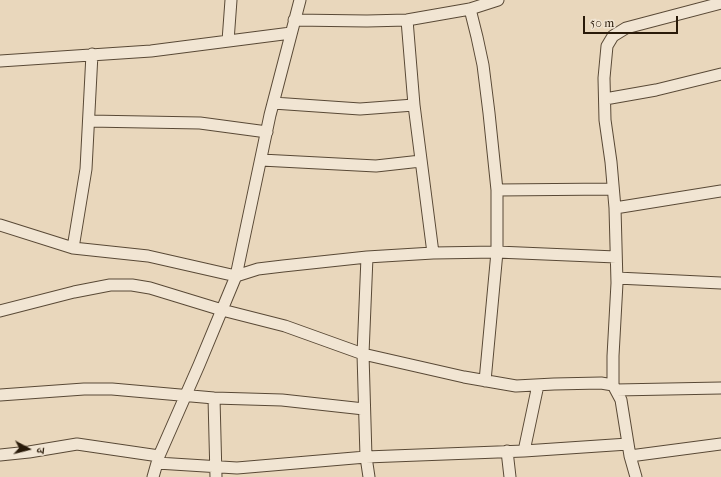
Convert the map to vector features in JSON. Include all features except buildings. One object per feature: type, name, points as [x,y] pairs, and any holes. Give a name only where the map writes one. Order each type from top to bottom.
[{"type":"street","points":[[228,41],[231,0]]},
{"type":"street","points":[[153,477],[158,459],[236,276],[273,103],[300,0]]},
{"type":"street","points":[[294,20],[407,20],[470,9],[498,0]]},
{"type":"street","points":[[636,477],[630,456],[622,400],[614,387],[613,356],[617,278],[615,208],[605,120],[604,78],[607,46],[613,36],[626,28],[721,3]]},
{"type":"street","points":[[470,9],[483,65],[497,190],[497,252],[485,381]]},
{"type":"street","points":[[407,20],[414,105],[433,253]]},
{"type":"street","points":[[0,60],[151,51],[291,33]]},
{"type":"street","points":[[72,248],[86,169],[92,54]]},
{"type":"street","points":[[605,99],[656,90],[721,74]]},
{"type":"street","points":[[273,103],[360,109],[414,105]]},
{"type":"street","points":[[89,121],[200,123],[267,132]]},
{"type":"street","points":[[261,160],[376,166],[421,161]]},
{"type":"street","points":[[497,190],[613,189]]},
{"type":"street","points":[[615,208],[721,191]]},
{"type":"street","points":[[0,225],[72,248],[148,256],[236,276],[258,269],[367,257],[433,253],[497,252],[616,257]]},
{"type":"street","points":[[367,257],[363,354],[366,457],[370,477]]},
{"type":"street","points":[[617,278],[721,282]]},
{"type":"street","points":[[0,310],[74,292],[110,285],[132,284],[222,310],[285,326],[363,354],[485,381],[516,386],[601,383],[614,387],[721,388]]},
{"type":"street","points":[[524,451],[538,385]]},
{"type":"street","points":[[0,395],[84,389],[112,389],[214,398],[282,400],[364,409]]},
{"type":"street","points":[[214,398],[216,472]]},
{"type":"street","points":[[0,455],[77,444],[158,459],[216,472],[237,468],[366,457],[524,451],[628,444]]},
{"type":"street","points":[[630,456],[721,444]]},
{"type":"street","points":[[507,451],[510,477]]}]
